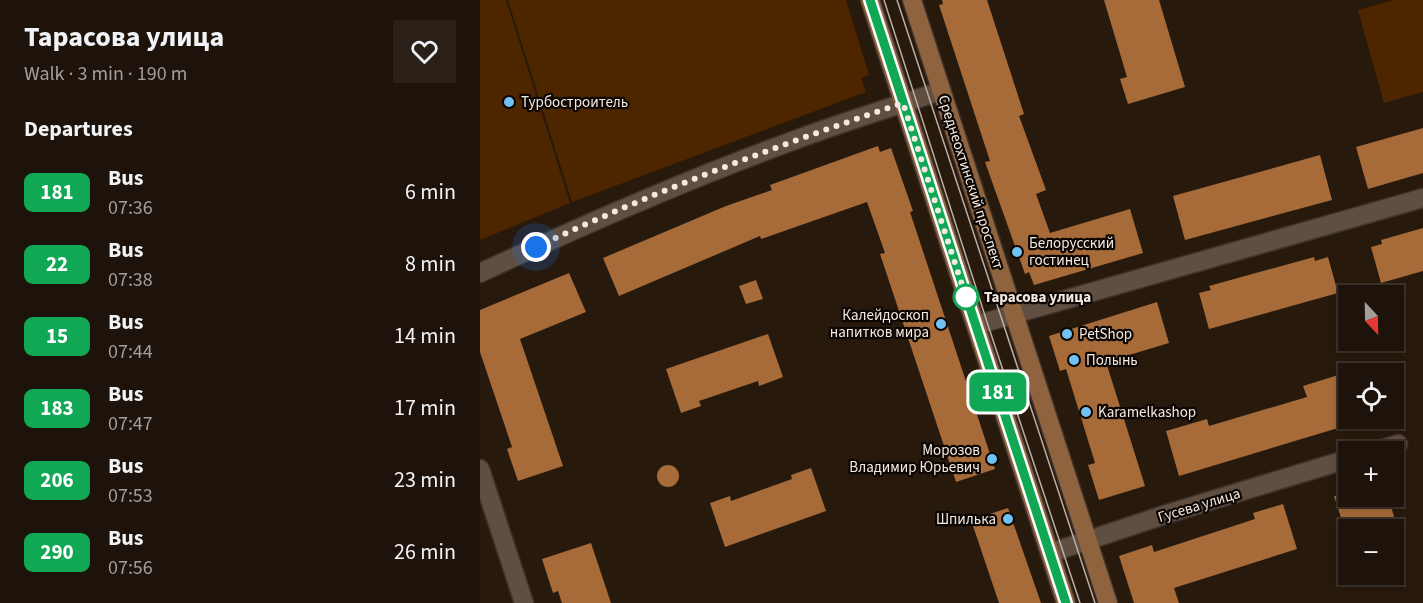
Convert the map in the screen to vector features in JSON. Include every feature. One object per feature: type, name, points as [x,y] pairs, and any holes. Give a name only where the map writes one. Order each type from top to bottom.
[{"type":"main road","points":[[870,0],[1066,603]]},
{"type":"main road","name":"Среднеохтинский проспект","points":[[912,0],[1108,603]]},
{"type":"street","points":[[480,273],[573,229],[715,171],[795,140],[941,91]]},
{"type":"street","points":[[976,325],[1423,198]]},
{"type":"street","name":"Гусева улица","points":[[1050,553],[1338,462]]},
{"type":"street","points":[[480,469],[524,603]]},
{"type":"shaded area","name":"Турбостроитель","points":[[480,0],[506,0],[570,203],[480,240]]},
{"type":"shaded area","points":[[508,0],[846,0],[869,75],[861,78],[866,92],[572,202]]},
{"type":"shaded area","points":[[1393,0],[1423,0],[1423,92],[1384,103],[1358,10]]},
{"type":"building","points":[[942,0],[987,0],[1024,114],[1019,116],[1046,190],[1036,194],[1050,233],[1130,209],[1143,253],[1034,285],[1029,272],[1025,274],[985,162],[990,161],[939,5],[943,4]]},
{"type":"building","points":[[1104,0],[1159,0],[1185,87],[1128,104],[1120,79],[1127,77]]},
{"type":"building","points":[[1423,128],[1423,173],[1368,189],[1356,147]]},
{"type":"building","points":[[878,146],[880,152],[891,148],[995,469],[956,482],[880,254],[885,253],[867,202],[761,239],[760,236],[619,296],[603,258],[726,206],[772,190],[770,185]]},
{"type":"building","points":[[1320,155],[1332,200],[1185,240],[1173,196]]},
{"type":"building","points":[[1423,228],[1423,271],[1381,283],[1371,247],[1382,244],[1381,240]]},
{"type":"building","points":[[1314,257],[1315,261],[1328,257],[1338,293],[1209,329],[1199,293],[1211,290],[1209,286]]},
{"type":"building","points":[[569,273],[586,312],[520,339],[563,466],[518,481],[507,449],[512,447],[480,352],[480,310]]},
{"type":"building","points":[[756,280],[763,299],[746,304],[739,286]]},
{"type":"building","points":[[1157,302],[1169,343],[1106,362],[1145,486],[1099,500],[1088,465],[1095,463],[1066,369],[1060,371],[1049,336]]},
{"type":"building","points":[[768,334],[783,377],[759,386],[758,381],[699,401],[701,406],[681,413],[666,369]]},
{"type":"building","points":[[1338,375],[1338,428],[1179,476],[1166,431],[1207,419],[1209,426],[1307,397],[1303,386]]},
{"type":"building","points":[[664,465],[672,465],[679,472],[679,480],[672,487],[664,487],[657,480],[657,472]]},
{"type":"building","points":[[811,468],[826,511],[725,547],[710,503],[730,496],[731,501],[792,479],[791,475]]},
{"type":"building","points":[[1334,496],[1338,496],[1338,507],[1391,507],[1395,519],[1341,519]]},
{"type":"building","points":[[1283,504],[1297,549],[1174,588],[1179,603],[1134,603],[1119,556],[1152,545],[1154,552],[1255,519],[1253,513]]},
{"type":"building","points":[[1008,508],[1041,603],[999,603],[971,520]]},
{"type":"building","points":[[591,543],[611,603],[562,603],[558,591],[553,593],[542,559]]},
{"type":"tram line","points":[[884,0],[1080,603]]},
{"type":"tram line","points":[[897,0],[1095,603]]},
{"type":"bus line","name":"181","points":[[870,0],[1066,603]]},
{"type":"place","name":"Турбостроитель","points":[[509,102]]},
{"type":"place","name":"Белорусский гостинец","points":[[1017,252]]},
{"type":"place","name":"Тарасова улица","points":[[966,297]]},
{"type":"place","name":"Калейдоскоп напитков мира","points":[[941,324]]},
{"type":"place","name":"PetShop","points":[[1067,334]]},
{"type":"place","name":"Полынь","points":[[1074,360]]},
{"type":"place","name":"Karamelkashop","points":[[1086,412]]},
{"type":"place","name":"Морозов Владимир Юрьевич","points":[[992,459]]},
{"type":"place","name":"Шпилька","points":[[1008,519]]},
{"type":"route","points":[[536,247],[573,229],[715,171],[795,140],[903,103],[966,297]]}]
